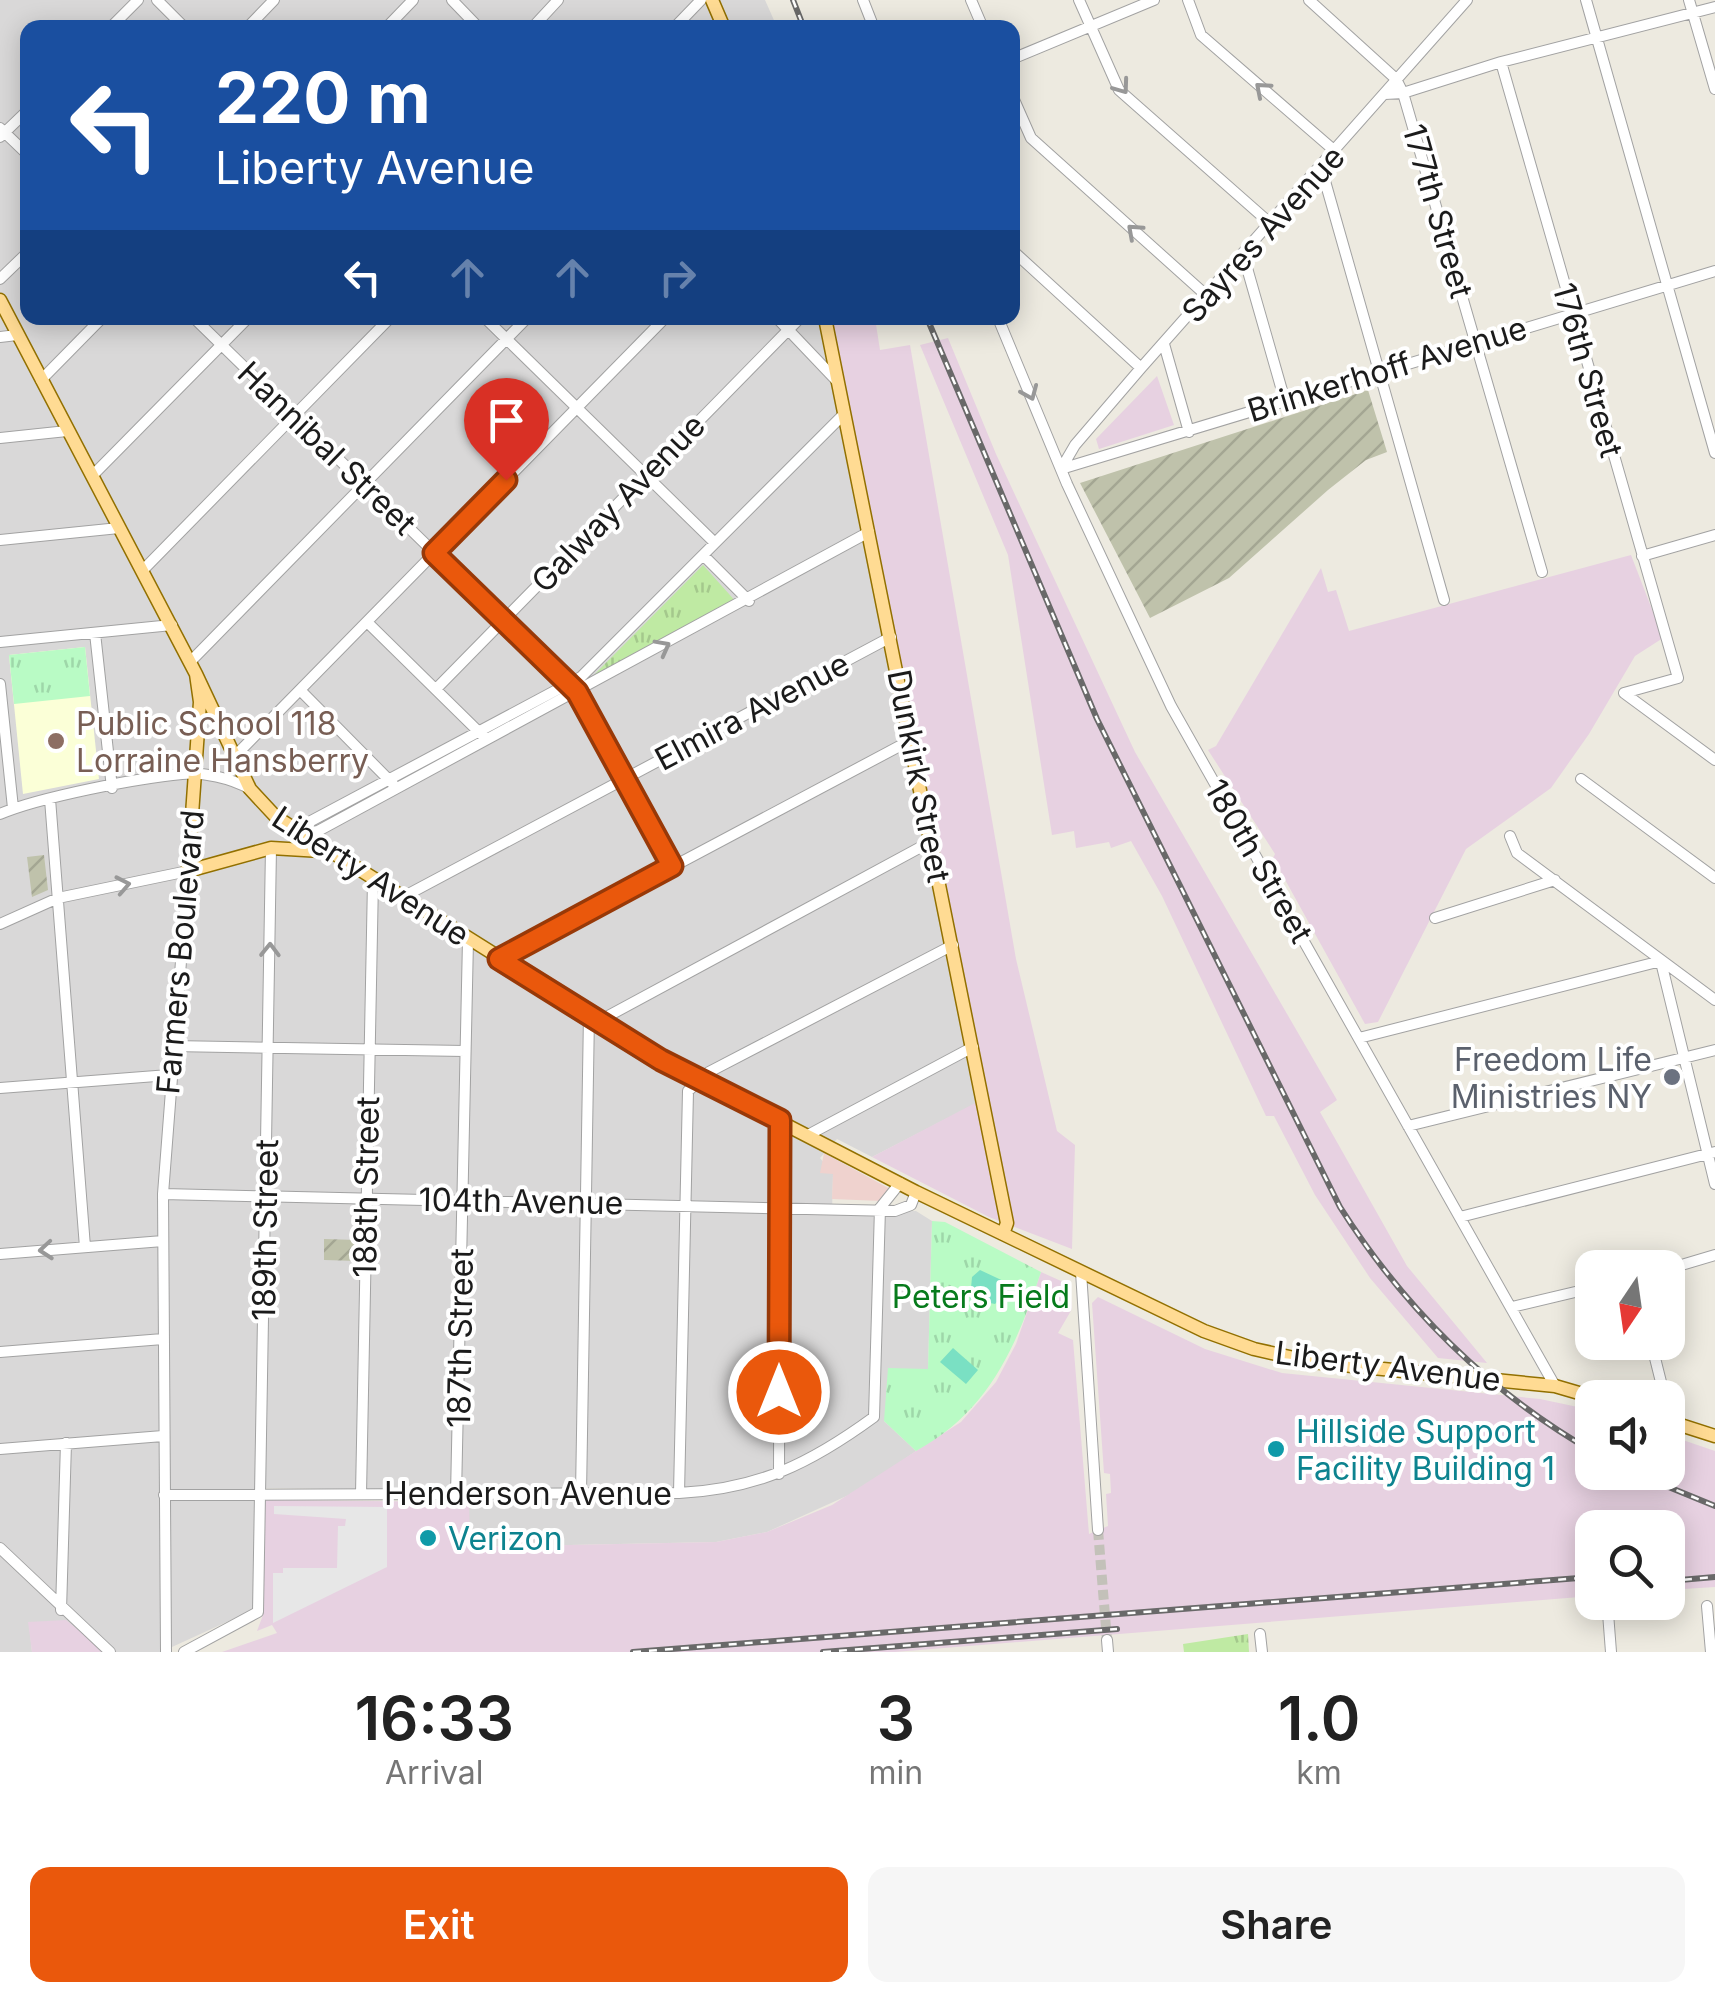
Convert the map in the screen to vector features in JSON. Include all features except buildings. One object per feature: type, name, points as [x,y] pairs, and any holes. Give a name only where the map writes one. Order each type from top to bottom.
[{"type":"main road","name":"Farmers Boulevard","points":[[0,300],[193,668],[200,702],[188,871]]},
{"type":"main road","name":"Dunkirk Street","points":[[826,325],[974,1047],[1006,1222],[1002,1234]]},
{"type":"main road","name":"Liberty Avenue","points":[[193,668],[250,789],[276,817],[696,1080],[1204,1331],[1269,1353],[1328,1364],[1555,1386],[1575,1392]]},
{"type":"main road","points":[[188,871],[271,848],[306,847],[328,852]]},
{"type":"main road","points":[[1685,1424],[1715,1436]]},
{"type":"street","points":[[118,20],[138,0]]},
{"type":"street","points":[[156,0],[177,20]]},
{"type":"street","points":[[255,20],[274,0]]},
{"type":"street","points":[[393,20],[412,0]]},
{"type":"street","points":[[452,0],[471,20]]},
{"type":"street","points":[[539,20],[558,0]]},
{"type":"street","points":[[682,20],[701,0]]},
{"type":"street","points":[[1079,0],[1119,90],[1271,224]]},
{"type":"street","points":[[1020,56],[1154,0]]},
{"type":"street","points":[[1188,0],[1201,35],[1336,152]]},
{"type":"street","name":"177th Street","points":[[1309,0],[1396,79],[1403,94],[1542,572]]},
{"type":"street","points":[[1586,0],[1715,453]]},
{"type":"street","points":[[1689,0],[1715,89]]},
{"type":"street","name":"Sayres Avenue","points":[[1060,469],[1075,445],[1141,368],[1336,152],[1460,3]]},
{"type":"street","points":[[1385,94],[1403,94],[1501,62],[1597,40],[1715,6]]},
{"type":"street","name":"176th Street","points":[[1501,62],[1678,678],[1624,693],[1715,760]]},
{"type":"street","points":[[1020,113],[1032,138],[1207,296]]},
{"type":"street","points":[[1,132],[20,149]]},
{"type":"street","points":[[1322,167],[1444,600]]},
{"type":"street","points":[[1243,254],[1285,401]]},
{"type":"street","points":[[1020,257],[1141,368]]},
{"type":"street","points":[[0,279],[20,260]]},
{"type":"street","name":"Brinkerhoff Avenue","points":[[1060,469],[1475,340],[1715,271]]},
{"type":"street","points":[[41,380],[95,325]]},
{"type":"street","name":"Hannibal Street","points":[[201,325],[573,688],[672,866]]},
{"type":"street","points":[[92,476],[241,325]]},
{"type":"street","points":[[142,570],[383,325]]},
{"type":"street","points":[[492,325],[715,543]]},
{"type":"street","points":[[193,668],[520,325]]},
{"type":"street","points":[[236,756],[657,325]]},
{"type":"street","points":[[784,325],[836,380]]},
{"type":"street","name":"Galway Avenue","points":[[436,689],[792,325]]},
{"type":"street","name":"180th Street","points":[[1001,325],[1060,469],[1171,706],[1555,1386]]},
{"type":"street","points":[[0,337],[17,335]]},
{"type":"street","points":[[1164,344],[1189,432]]},
{"type":"street","points":[[809,350],[832,354]]},
{"type":"street","points":[[573,688],[844,414]]},
{"type":"street","points":[[0,438],[67,432]]},
{"type":"street","points":[[0,540],[119,528]]},
{"type":"street","points":[[303,834],[318,831],[393,784],[573,688],[749,601],[869,532]]},
{"type":"street","points":[[1642,556],[1715,535]]},
{"type":"street","points":[[703,555],[749,601]]},
{"type":"street","points":[[367,622],[483,736]]},
{"type":"street","points":[[0,642],[172,624]]},
{"type":"street","points":[[95,632],[112,788]]},
{"type":"street","name":"Elmira Avenue","points":[[401,898],[890,636]]},
{"type":"street","points":[[0,684],[13,808]]},
{"type":"street","points":[[300,690],[393,784]]},
{"type":"street","points":[[499,959],[911,740]]},
{"type":"street","points":[[0,814],[50,799],[195,774]]},
{"type":"street","name":"Liberty Avenue","points":[[195,774],[250,789]]},
{"type":"street","points":[[1581,779],[1715,878]]},
{"type":"street","points":[[50,799],[85,1247]]},
{"type":"street","points":[[1510,836],[1517,853],[1715,1000]]},
{"type":"street","points":[[581,1494],[594,1018],[932,841]]},
{"type":"street","name":"189th Street","points":[[184,1652],[258,1612],[271,848]]},
{"type":"street","points":[[0,924],[58,898],[188,871]]},
{"type":"street","name":"Farmers Boulevard","points":[[166,1652],[163,1194],[169,1075],[188,871]]},
{"type":"street","points":[[1435,918],[1554,880]]},
{"type":"street","name":"188th Street","points":[[360,1494],[374,881]]},
{"type":"street","name":"187th Street","points":[[456,1496],[468,940]]},
{"type":"street","points":[[679,1493],[688,1092],[696,1080],[953,946]]},
{"type":"street","points":[[1359,1038],[1661,961]]},
{"type":"street","points":[[1661,961],[1711,1153],[1715,1184]]},
{"type":"street","points":[[172,1046],[465,1050]]},
{"type":"street","points":[[808,1135],[974,1047]]},
{"type":"street","points":[[1408,1126],[1715,1050]]},
{"type":"street","points":[[0,1088],[169,1075]]},
{"type":"street","points":[[779,1474],[780,1120]]},
{"type":"street","points":[[1460,1218],[1711,1153]]},
{"type":"street","points":[[880,1208],[900,1184]]},
{"type":"street","name":"104th Avenue","points":[[163,1194],[906,1209],[916,1192]]},
{"type":"street","name":"Henderson Avenue","points":[[164,1496],[679,1493],[732,1487],[779,1474],[823,1454],[874,1418],[880,1208]]},
{"type":"street","points":[[0,1254],[163,1241]]},
{"type":"street","points":[[1685,1264],[1715,1256]]},
{"type":"street","points":[[1081,1272],[1098,1530]]},
{"type":"street","points":[[1512,1307],[1575,1292]]},
{"type":"street","points":[[0,1352],[163,1340]]},
{"type":"street","points":[[0,1449],[163,1436]]},
{"type":"street","points":[[61,1610],[66,1444]]},
{"type":"street","points":[[0,1548],[61,1610],[110,1652]]},
{"type":"street","points":[[1707,1606],[1711,1652]]},
{"type":"street","points":[[1608,1620],[1611,1652]]},
{"type":"street","points":[[1260,1634],[1262,1652]]},
{"type":"shaded area","points":[[0,0],[765,0],[774,20],[20,20],[20,325],[822,325],[977,1103],[872,1157],[837,1139],[820,1158],[833,1174],[832,1213],[916,1211],[932,1221],[928,1369],[884,1421],[916,1451],[862,1489],[767,1532],[716,1542],[469,1547],[468,1491],[257,1488],[253,1610],[161,1652],[106,1652],[29,1623],[32,1652],[0,1652]]},
{"type":"shaded area","points":[[822,325],[876,325],[880,350],[910,345],[1016,959],[1057,1131],[1075,1145],[1072,1249],[989,1217],[872,1157],[977,1102]]},
{"type":"shaded area","points":[[948,338],[996,454],[1135,752],[1337,1100],[1320,1112],[1407,1266],[1487,1363],[1438,1358],[1370,1278],[1315,1195],[1274,1116],[1266,1116],[1162,896],[1131,841],[1111,848],[1109,842],[1076,848],[1074,831],[1052,835],[1008,555],[920,345]]},
{"type":"shaded area","points":[[1157,376],[1174,425],[1099,449],[1096,439]]},
{"type":"shaded area","points":[[1368,390],[1387,452],[1366,460],[1328,490],[1229,578],[1150,618],[1080,483]]},
{"type":"shaded area","points":[[1631,555],[1663,638],[1635,656],[1589,734],[1551,788],[1466,849],[1378,1022],[1365,1024],[1273,858],[1275,854],[1208,750],[1216,746],[1321,568],[1328,592],[1336,590],[1349,631]]},
{"type":"shaded area","name":"Public School 118 Lorraine Hansberry","points":[[85,647],[99,779],[23,794],[9,655]]},
{"type":"shaded area","points":[[44,855],[48,890],[32,897],[27,857]]},
{"type":"shaded area","points":[[824,1153],[892,1190],[881,1201],[832,1199],[833,1174],[820,1173]]},
{"type":"shaded area","points":[[324,1239],[357,1240],[357,1261],[324,1260]]},
{"type":"shaded area","points":[[1041,1272],[1070,1285],[1072,1309],[1058,1333],[1073,1340],[1089,1534],[1108,1526],[1106,1494],[1111,1493],[1110,1474],[1104,1473],[1092,1303],[1098,1297],[1205,1349],[1282,1373],[1540,1399],[1575,1406],[1575,1490],[1685,1490],[1685,1441],[1715,1451],[1715,1587],[1685,1589],[1685,1510],[1575,1510],[1575,1597],[895,1652],[222,1652],[277,1633],[272,1625],[257,1631],[263,1615],[265,1500],[469,1502],[470,1547],[716,1542],[767,1532],[832,1505],[961,1422],[996,1382],[1016,1344]]},
{"type":"shaded area","points":[[274,1506],[387,1507],[387,1567],[273,1623],[273,1573],[283,1573],[283,1568],[337,1568],[338,1526],[345,1526],[346,1519],[274,1514]]},
{"type":"shaded area","points":[[66,1620],[106,1652],[32,1652],[28,1622]]},
{"type":"green space","points":[[703,565],[738,604],[584,685]]},
{"type":"green space","points":[[85,647],[90,696],[14,704],[9,655]]},
{"type":"green space","name":"Peters Field","points":[[932,1221],[945,1222],[1041,1272],[1010,1351],[981,1397],[963,1417],[916,1451],[884,1421],[888,1368],[928,1369]]},
{"type":"green space","points":[[980,1270],[1012,1285],[995,1304],[970,1299],[972,1277]]},
{"type":"green space","points":[[953,1348],[978,1370],[966,1384],[940,1362]]},
{"type":"green space","points":[[1248,1634],[1249,1652],[1184,1652],[1183,1644]]},
{"type":"tunnel","points":[[1098,1530],[1107,1640]]},
{"type":"railway","points":[[793,0],[801,20]]},
{"type":"railway","points":[[930,325],[1097,719],[1340,1207],[1392,1280],[1451,1345],[1518,1402],[1575,1440]]},
{"type":"railway","points":[[1676,1490],[1715,1506]]},
{"type":"railway","points":[[1685,1580],[1715,1577]]},
{"type":"railway","points":[[633,1652],[1575,1578]]},
{"type":"railway","points":[[823,1652],[1117,1629]]},
{"type":"place","name":"Public School 118 Lorraine Hansberry","points":[[56,741]]},
{"type":"place","name":"Freedom Life Ministries NY","points":[[1672,1077]]},
{"type":"place","name":"Hillside Support Facility Building 1","points":[[1276,1449]]},
{"type":"place","name":"Verizon","points":[[428,1538]]},
{"type":"route","points":[[506,480],[434,553],[577,692],[672,866],[499,959],[661,1060],[780,1120],[779,1392]]}]
